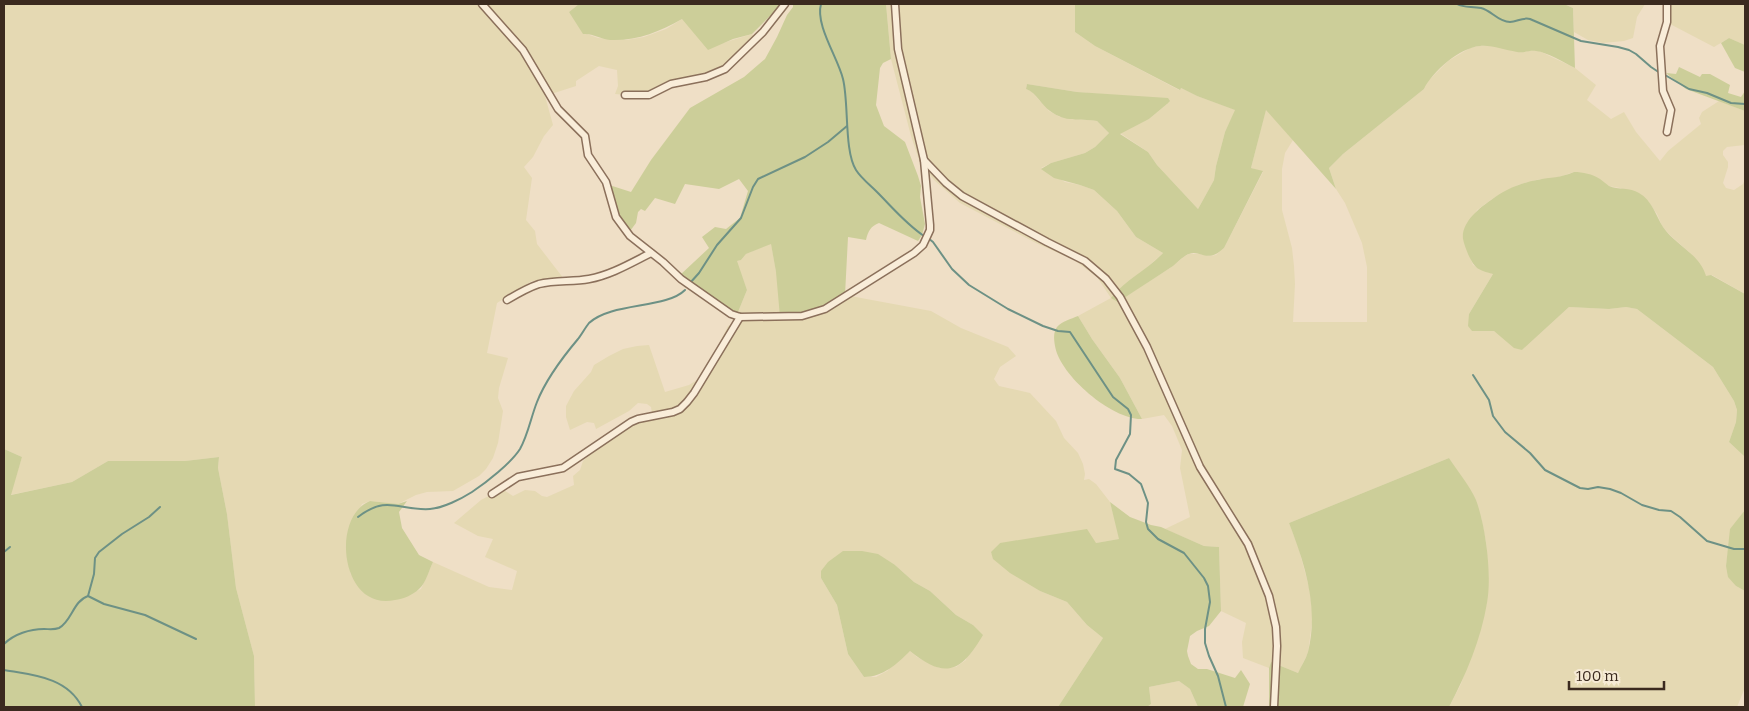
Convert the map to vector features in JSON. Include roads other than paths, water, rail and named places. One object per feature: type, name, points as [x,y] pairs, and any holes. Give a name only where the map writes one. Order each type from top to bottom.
[{"type":"street","points":[[482,4],[523,50],[558,109],[585,136],[588,155],[606,182],[616,217],[627,232],[681,279],[725,311],[740,317],[802,316],[818,312],[907,258],[920,248],[925,241],[930,230],[924,160],[900,57],[895,4]]},
{"type":"street","points":[[625,94],[649,96],[676,83],[706,77],[725,70],[763,32],[785,4]]},
{"type":"street","points":[[1667,4],[1667,22],[1660,46],[1663,91],[1671,110],[1667,132]]},
{"type":"street","points":[[924,160],[946,183],[962,196],[1084,261],[1106,279],[1120,297],[1147,346],[1200,467],[1248,544],[1269,596],[1276,626],[1277,646],[1274,707]]},
{"type":"street","points":[[507,300],[524,290],[541,284],[590,279],[600,276],[651,253]]},
{"type":"street","points":[[492,494],[518,477],[563,468],[638,418],[680,409],[691,397],[740,317]]},
{"type":"waterway","points":[[821,4],[821,22],[845,89],[848,139],[852,162],[863,179],[905,221],[924,236]]},
{"type":"waterway","points":[[1457,4],[1485,9],[1506,21],[1513,22],[1530,19],[1581,41],[1629,50],[1660,73]]},
{"type":"waterway","points":[[1665,75],[1689,89],[1707,93],[1731,103],[1745,104]]},
{"type":"waterway","points":[[690,283],[699,273],[717,245],[741,218],[758,179],[805,157],[828,142],[847,126]]},
{"type":"waterway","points":[[928,238],[933,242],[952,269],[969,285],[1008,309],[1043,326],[1058,331],[1070,332],[1113,397],[1128,409],[1131,415],[1130,434],[1116,460],[1115,469],[1129,474],[1141,484],[1148,503],[1146,522],[1148,529],[1158,539],[1184,553],[1208,586],[1210,602],[1205,629],[1205,643],[1218,676],[1226,707]]},
{"type":"waterway","points":[[358,517],[377,506],[393,505],[430,509],[446,505],[468,495],[505,466],[520,449],[545,385],[560,361],[589,323],[599,316],[624,308],[665,300],[685,290]]},
{"type":"waterway","points":[[1473,375],[1489,400],[1493,416],[1505,432],[1530,453],[1545,470],[1580,488],[1598,487],[1610,489],[1642,505],[1671,511],[1707,541],[1734,549],[1745,549]]},
{"type":"waterway","points":[[4,644],[12,637],[28,631],[55,629],[63,625],[79,602],[88,596],[94,574],[95,558],[99,552],[122,534],[149,517],[160,507]]},
{"type":"waterway","points":[[4,552],[10,547]]},
{"type":"waterway","points":[[88,596],[104,604],[145,615],[196,639]]},
{"type":"waterway","points":[[4,670],[37,676],[58,683],[68,689],[82,707]]}]
